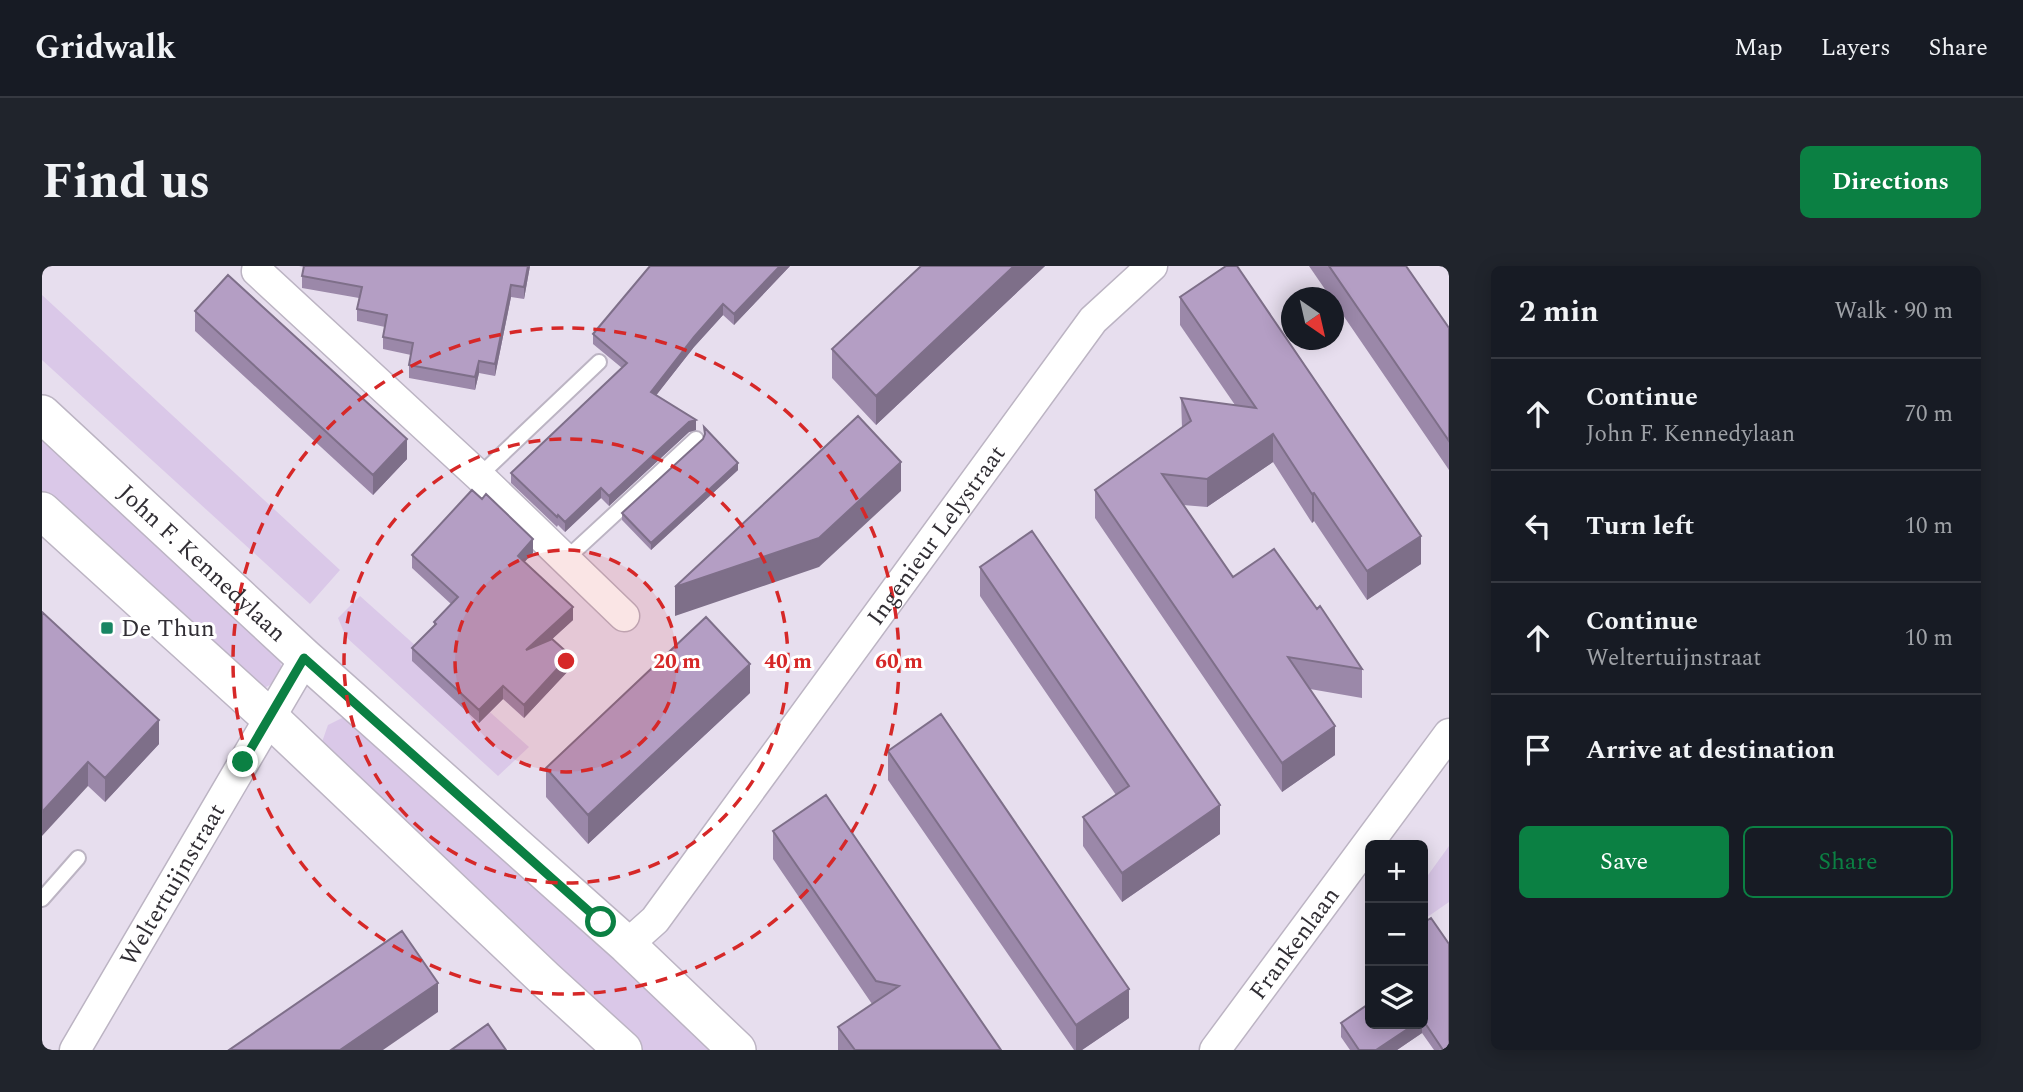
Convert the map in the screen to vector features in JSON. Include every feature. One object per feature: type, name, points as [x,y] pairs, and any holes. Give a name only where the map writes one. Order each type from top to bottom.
[{"type":"street","points":[[258,266],[257,271],[479,476],[624,616]]},
{"type":"street","name":"Ingenieur Lelystraat","points":[[627,946],[655,920],[1093,320],[1152,266]]},
{"type":"street","name":"John F. Kennedylaan","points":[[42,414],[304,658],[627,946],[737,1050]]},
{"type":"street","points":[[42,511],[269,717],[623,1050]]},
{"type":"street","name":"Weltertuijnstraat","points":[[75,1050],[304,658]]},
{"type":"street","name":"Frankenlaan","points":[[1215,1050],[1449,734]]},
{"type":"lane","points":[[479,476],[599,362]]},
{"type":"lane","points":[[566,559],[695,439]]},
{"type":"lane","points":[[42,899],[78,858]]},
{"type":"shaded area","points":[[42,295],[340,570],[310,604],[42,360]]},
{"type":"shaded area","points":[[42,437],[278,653],[282,670],[276,682],[264,688],[42,495]]},
{"type":"shaded area","points":[[360,596],[529,747],[498,776],[346,637],[338,618]]},
{"type":"shaded area","points":[[344,717],[718,1050],[640,1050],[322,742],[328,725]]},
{"type":"shaded area","points":[[1449,846],[1449,902],[1428,917],[1428,903],[1428,875]]},
{"type":"building","points":[[304,266],[528,266],[524,287],[511,285],[495,364],[479,361],[475,377],[409,365],[413,343],[383,337],[387,315],[357,309],[362,287],[302,276]]},
{"type":"building","points":[[650,266],[780,266],[734,314],[723,304],[651,392],[696,420],[689,422],[609,496],[601,488],[565,522],[511,473],[627,363],[593,334]]},
{"type":"building","points":[[921,266],[1014,266],[876,396],[832,349]]},
{"type":"building","points":[[1226,266],[1237,266],[1281,331],[1281,350],[1294,350],[1421,536],[1367,571],[1273,434],[1207,479],[1162,474],[1233,577],[1274,549],[1317,609],[1320,606],[1362,669],[1288,657],[1335,726],[1282,763],[1095,490],[1191,421],[1181,398],[1256,408],[1180,297]]},
{"type":"building","points":[[1329,266],[1406,266],[1449,328],[1449,441],[1344,287]]},
{"type":"building","points":[[228,275],[407,439],[373,475],[195,311]]},
{"type":"building","points":[[858,416],[901,462],[819,538],[675,587]]},
{"type":"building","points":[[704,427],[738,463],[651,543],[622,513],[703,439]]},
{"type":"building","points":[[472,490],[482,499],[486,494],[533,539],[518,556],[573,607],[526,650],[552,639],[570,655],[524,705],[503,686],[479,710],[412,648],[458,597],[412,555]]},
{"type":"building","points":[[1032,531],[1220,805],[1122,873],[1083,817],[1129,786],[980,567]]},
{"type":"building","points":[[42,612],[159,720],[105,778],[88,762],[42,812]]},
{"type":"building","points":[[706,617],[750,664],[588,815],[546,768]]},
{"type":"building","points":[[941,714],[1129,989],[1076,1025],[888,751]]},
{"type":"building","points":[[826,795],[1001,1050],[855,1050],[838,1027],[899,986],[876,981],[773,831]]},
{"type":"building","points":[[1431,918],[1449,944],[1449,1050],[1443,1050],[1428,1028],[1428,920]]},
{"type":"building","points":[[402,931],[438,983],[340,1050],[229,1050]]},
{"type":"building","points":[[1365,1006],[1365,1029],[1408,1029],[1376,1050],[1359,1050],[1341,1023]]},
{"type":"building","points":[[488,1024],[506,1050],[451,1050]]},
{"type":"place","name":"De Thun","points":[[107,628]]},
{"type":"route","points":[[243,762],[304,658],[601,922]]}]
